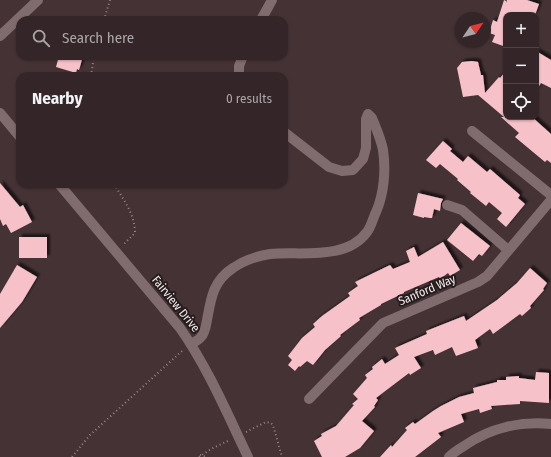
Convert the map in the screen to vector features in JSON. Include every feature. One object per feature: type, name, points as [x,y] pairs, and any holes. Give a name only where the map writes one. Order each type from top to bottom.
[{"type":"street","points":[[21,16],[38,0]]},
{"type":"street","points":[[263,16],[272,0]]},
{"type":"street","points":[[0,36],[16,21]]},
{"type":"street","points":[[239,72],[241,60]]},
{"type":"street","points":[[0,114],[16,132]]},
{"type":"street","points":[[191,344],[201,338],[204,332],[212,295],[218,281],[234,266],[248,259],[269,254],[329,253],[340,250],[356,242],[367,232],[379,205],[384,176],[383,149],[372,118],[368,114],[366,119],[366,148],[363,159],[353,170],[342,171],[329,167],[288,135]]},
{"type":"street","points":[[472,131],[551,195]]},
{"type":"street","name":"Fairview Drive","points":[[63,188],[180,328],[191,344],[213,384],[248,457]]},
{"type":"street","name":"Sanford Way","points":[[309,399],[383,323],[478,282],[486,276],[551,200]]},
{"type":"street","points":[[447,205],[462,210],[508,250]]},
{"type":"street","points":[[449,457],[476,438],[502,428],[537,423],[551,424]]},
{"type":"path","points":[[105,16],[110,0]]},
{"type":"path","points":[[91,72],[93,60]]},
{"type":"path","points":[[116,188],[131,213],[135,225],[134,233],[124,244]]},
{"type":"path","points":[[72,457],[90,435],[138,390],[191,344]]},
{"type":"path","points":[[266,422],[273,425],[282,457]]},
{"type":"path","points":[[200,456],[211,449]]},
{"type":"path","points":[[200,456],[206,457]]},
{"type":"building","points":[[504,0],[506,3],[507,0],[527,0],[539,4],[536,12],[503,12],[503,46],[492,42],[495,35],[491,34],[491,26],[493,20],[497,22]]},
{"type":"building","points":[[539,53],[551,60],[551,88],[541,83],[539,86]]},
{"type":"building","points":[[58,60],[82,60],[79,70],[77,69],[76,72],[56,67]]},
{"type":"building","points":[[462,62],[478,62],[481,75],[483,75],[485,93],[503,74],[503,116],[478,95],[463,97],[457,68]]},
{"type":"building","points":[[504,120],[535,120],[551,134],[551,163],[547,160],[545,162],[515,137],[519,133]]},
{"type":"building","points":[[443,141],[452,149],[450,151],[463,162],[468,156],[487,172],[490,169],[520,195],[518,198],[525,204],[506,227],[497,219],[502,213],[489,202],[486,206],[440,164],[436,168],[426,160]]},
{"type":"building","points":[[0,183],[20,207],[23,205],[32,222],[11,233],[6,224],[3,226],[0,219]]},
{"type":"building","points":[[418,193],[443,199],[440,211],[434,209],[432,218],[424,218],[413,215]]},
{"type":"building","points":[[461,223],[490,246],[482,256],[479,254],[473,261],[447,240]]},
{"type":"building","points":[[19,237],[47,237],[47,258],[19,258]]},
{"type":"building","points":[[443,242],[460,270],[450,276],[448,273],[440,279],[439,277],[404,292],[359,318],[360,320],[340,335],[341,336],[325,350],[313,365],[307,361],[300,367],[299,366],[295,371],[288,365],[292,360],[288,356],[302,338],[315,327],[313,324],[350,296],[348,293],[358,286],[355,282],[390,265],[393,269],[410,262],[406,251],[414,247],[418,257]]},
{"type":"building","points":[[17,265],[37,277],[22,302],[0,328],[0,294]]},
{"type":"building","points":[[530,268],[547,283],[543,289],[544,290],[530,306],[531,308],[522,316],[520,314],[493,334],[490,329],[475,340],[478,348],[456,356],[452,347],[435,355],[433,350],[414,357],[421,368],[410,375],[409,373],[376,398],[378,400],[374,406],[375,407],[362,421],[374,431],[360,448],[345,457],[322,457],[314,441],[322,436],[321,434],[336,426],[354,405],[352,404],[358,399],[353,394],[367,378],[365,375],[373,369],[372,367],[382,359],[385,364],[399,355],[395,348],[427,334],[426,331],[464,316],[466,321],[497,300],[517,283]]},
{"type":"building","points":[[536,372],[549,373],[549,403],[520,401],[520,404],[491,406],[492,409],[480,413],[479,409],[461,414],[464,422],[438,433],[441,437],[415,457],[380,457],[391,445],[392,447],[407,430],[405,428],[413,422],[415,424],[441,406],[459,397],[474,393],[473,388],[497,382],[497,380],[506,380],[506,377],[519,376],[519,378],[535,380]]}]
